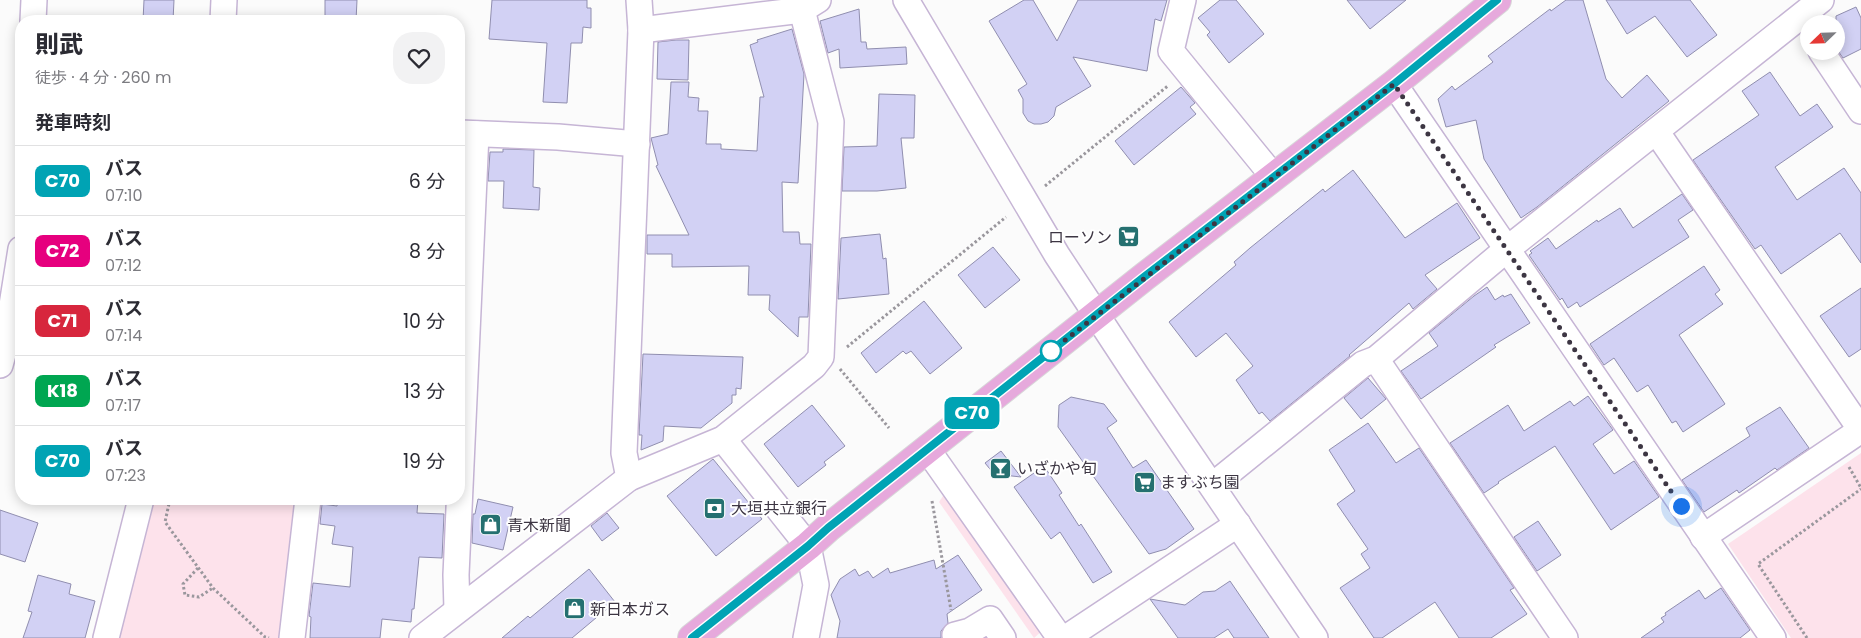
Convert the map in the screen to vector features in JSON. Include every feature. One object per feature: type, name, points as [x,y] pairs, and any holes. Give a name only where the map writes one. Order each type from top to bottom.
[{"type":"main road","points":[[692,638],[1096,315],[1394,84],[1497,0]]},
{"type":"street","points":[[33,15],[34,0]]},
{"type":"street","points":[[223,15],[224,0]]},
{"type":"street","points":[[629,478],[624,453],[641,30],[639,0]]},
{"type":"street","points":[[906,0],[1027,205],[1096,315],[1315,638]]},
{"type":"street","points":[[1183,0],[1171,52],[1273,176]]},
{"type":"street","points":[[1811,15],[1821,0]]},
{"type":"street","points":[[422,638],[629,478],[723,439],[826,358],[830,122],[810,5],[641,30]]},
{"type":"street","points":[[1212,486],[1363,364],[1376,359],[1506,250],[1656,131],[1800,29]]},
{"type":"street","points":[[1827,60],[1861,112]]},
{"type":"street","points":[[1394,84],[1773,638]]},
{"type":"street","points":[[1656,131],[1861,430],[1703,537]]},
{"type":"street","points":[[465,214],[467,134],[558,137],[637,144]]},
{"type":"street","points":[[7,348],[15,291]]},
{"type":"street","points":[[1376,359],[1565,638]]},
{"type":"street","points":[[723,439],[808,546],[816,585],[806,638]]},
{"type":"street","points":[[927,449],[1060,638]]},
{"type":"street","points":[[106,638],[139,505]]},
{"type":"street","points":[[292,638],[307,505]]},
{"type":"street","points":[[457,610],[458,505]]},
{"type":"street","points":[[1066,638],[1238,524]]},
{"type":"street","points":[[955,635],[970,631],[990,619],[1003,638]]},
{"type":"path","points":[[1045,186],[1187,70]]},
{"type":"path","points":[[889,428],[826,358],[1006,217]]},
{"type":"path","points":[[1807,638],[1758,564],[1861,489]]},
{"type":"path","points":[[932,499],[955,635]]},
{"type":"path","points":[[169,505],[165,522],[213,588],[264,637],[272,638]]},
{"type":"path","points":[[198,568],[183,584],[184,595],[199,597],[213,588]]},
{"type":"shaded area","points":[[1861,453],[1861,638],[1791,638],[1728,544]]},
{"type":"shaded area","points":[[947,490],[1043,630],[1034,638],[939,502]]},
{"type":"shaded area","points":[[152,505],[293,505],[297,510],[281,638],[119,638]]},
{"type":"building","points":[[144,0],[174,0],[173,15],[143,15]]},
{"type":"building","points":[[325,0],[357,0],[356,15],[325,15]]},
{"type":"building","points":[[492,0],[587,0],[587,8],[591,8],[591,28],[583,27],[582,43],[571,43],[567,103],[543,102],[547,43],[489,39]]},
{"type":"building","points":[[1024,0],[1033,0],[1057,41],[1078,0],[1167,0],[1161,21],[1155,19],[1147,71],[1073,57],[1091,86],[1056,107],[1054,116],[1048,122],[1034,124],[1028,121],[1023,113],[1023,99],[1018,90],[1027,84],[989,21]]},
{"type":"building","points":[[1220,0],[1236,0],[1264,34],[1229,63],[1207,35],[1210,32],[1198,18]]},
{"type":"building","points":[[1347,0],[1406,0],[1370,29]]},
{"type":"building","points":[[1566,0],[1583,0],[1606,79],[1622,98],[1647,75],[1669,101],[1521,218],[1484,159],[1476,120],[1446,127],[1438,99],[1452,86],[1455,90],[1493,62],[1488,56],[1550,9],[1551,11]]},
{"type":"building","points":[[1606,0],[1690,0],[1717,35],[1687,57],[1655,16],[1627,34]]},
{"type":"building","points":[[1856,7],[1861,18],[1861,49],[1845,57],[1845,15],[1838,15]]},
{"type":"building","points":[[859,9],[861,42],[866,42],[867,49],[906,47],[907,64],[840,68],[839,49],[828,53],[820,21]]},
{"type":"building","points":[[792,29],[804,74],[798,183],[782,182],[783,232],[799,232],[800,244],[811,244],[808,317],[799,317],[798,337],[769,310],[770,295],[748,295],[749,266],[672,267],[672,254],[647,254],[647,235],[689,235],[656,166],[658,165],[651,138],[668,134],[671,82],[689,82],[688,97],[699,98],[698,111],[708,111],[706,144],[721,144],[721,149],[757,151],[760,97],[764,97],[750,45],[758,42],[757,40]]},
{"type":"building","points":[[689,40],[688,80],[657,79],[658,42]]},
{"type":"building","points":[[1770,72],[1800,116],[1817,104],[1833,127],[1775,167],[1797,200],[1844,168],[1861,193],[1861,263],[1840,233],[1781,274],[1761,245],[1755,249],[1693,160],[1759,115],[1742,91]]},
{"type":"building","points":[[1181,87],[1195,103],[1190,107],[1196,114],[1134,165],[1115,141]]},
{"type":"building","points":[[879,94],[915,95],[914,138],[901,138],[906,188],[877,191],[842,191],[844,147],[877,146]]},
{"type":"building","points":[[503,149],[534,150],[533,187],[540,188],[539,210],[503,208],[504,181],[488,181],[490,152],[503,152]]},
{"type":"building","points":[[1353,170],[1405,238],[1457,203],[1480,238],[1425,275],[1437,289],[1413,309],[1409,303],[1350,356],[1270,421],[1262,412],[1259,414],[1236,380],[1253,366],[1226,333],[1196,357],[1169,322],[1236,265],[1234,262],[1250,248],[1323,189],[1325,192]]},
{"type":"building","points":[[1682,194],[1693,210],[1678,220],[1689,237],[1580,307],[1577,302],[1568,308],[1562,298],[1560,300],[1529,255],[1532,253],[1530,251],[1548,238],[1556,249],[1597,220],[1598,222],[1620,208],[1633,228]]},
{"type":"building","points":[[880,234],[883,259],[886,258],[889,294],[838,299],[841,238]]},
{"type":"building","points":[[993,247],[1020,280],[985,308],[958,275]]},
{"type":"building","points":[[1704,266],[1720,290],[1715,294],[1723,304],[1679,335],[1725,404],[1683,432],[1676,421],[1672,423],[1648,385],[1637,392],[1614,358],[1604,365],[1590,344]]},
{"type":"building","points":[[1487,287],[1495,300],[1503,295],[1504,297],[1511,294],[1530,323],[1494,345],[1496,347],[1421,399],[1401,371],[1438,346],[1429,333]]},
{"type":"building","points":[[1861,288],[1861,349],[1849,357],[1820,316]]},
{"type":"building","points":[[924,301],[962,348],[930,374],[911,351],[906,354],[903,351],[876,373],[861,353]]},
{"type":"building","points":[[643,354],[743,357],[741,389],[736,388],[736,395],[732,395],[732,403],[701,428],[664,426],[663,441],[641,450],[642,435],[639,435]]},
{"type":"building","points":[[1368,378],[1386,399],[1361,419],[1344,398]]},
{"type":"building","points":[[1588,396],[1613,430],[1593,444],[1614,474],[1634,461],[1659,497],[1611,530],[1555,446],[1484,493],[1450,443],[1508,405],[1524,431],[1570,401],[1574,406]]},
{"type":"building","points":[[1071,397],[1104,404],[1117,421],[1107,428],[1133,468],[1146,460],[1194,529],[1166,549],[1149,554],[1058,427],[1059,405]]},
{"type":"building","points":[[812,405],[845,446],[824,462],[826,465],[798,487],[764,444]]},
{"type":"building","points":[[1780,407],[1809,448],[1777,470],[1775,468],[1739,493],[1737,490],[1704,512],[1682,480],[1750,436],[1746,428]]},
{"type":"building","points":[[1368,423],[1396,463],[1419,448],[1514,588],[1510,590],[1527,614],[1491,638],[1459,638],[1435,602],[1382,638],[1374,638],[1340,588],[1370,568],[1361,554],[1368,549],[1337,504],[1355,491],[1329,450]]},
{"type":"building","name":"いざかや旬","points":[[1001,451],[1021,477],[994,474],[985,463]]},
{"type":"building","name":"大垣共立銀行","points":[[713,459],[762,519],[716,556],[667,496]]},
{"type":"building","points":[[1044,466],[1062,493],[1059,495],[1079,526],[1081,524],[1112,572],[1093,583],[1060,532],[1051,539],[1014,487]]},
{"type":"building","name":"青木新聞","points":[[478,499],[513,507],[503,550],[472,543],[473,514],[475,514]]},
{"type":"building","points":[[322,505],[418,505],[417,513],[444,514],[442,558],[419,557],[411,622],[382,619],[380,638],[310,638],[311,617],[309,616],[313,583],[350,587],[353,547],[332,544],[335,526],[320,524]]},
{"type":"building","points":[[0,510],[38,523],[25,562],[0,554]]},
{"type":"building","points":[[607,513],[619,528],[602,541],[591,526]]},
{"type":"building","points":[[1538,521],[1561,555],[1537,571],[1514,537]]},
{"type":"building","points":[[958,555],[982,590],[947,614],[948,623],[941,631],[941,638],[837,638],[840,621],[831,595],[840,579],[855,569],[859,576],[868,571],[873,578],[888,568],[890,573],[934,560],[936,569]]},
{"type":"building","name":"新日本ガス","points":[[589,569],[615,602],[572,638],[502,638],[528,616],[530,618]]},
{"type":"building","points":[[38,575],[71,584],[69,594],[95,601],[85,638],[23,638],[32,612],[28,611]]},
{"type":"building","points":[[1230,581],[1269,638],[1234,638],[1228,629],[1214,638],[1178,638],[1150,599],[1185,605],[1203,592],[1215,591]]},
{"type":"building","points":[[1721,588],[1750,630],[1740,638],[1641,638],[1664,622],[1661,618],[1666,615],[1665,613],[1699,590],[1705,599]]},
{"type":"bus line","name":"C70","points":[[692,638],[1054,348],[1273,176],[1394,84],[1497,0]]},
{"type":"place","name":"ローソン","points":[[1128,237]]},
{"type":"place","name":"いざかや旬","points":[[1001,468]]},
{"type":"place","name":"ますぶち園","points":[[1144,482]]},
{"type":"place","name":"大垣共立銀行","points":[[715,508]]},
{"type":"place","name":"青木新聞","points":[[491,525]]},
{"type":"place","name":"新日本ガス","points":[[574,609]]},
{"type":"route","points":[[1051,351],[1394,84],[1681,506]]}]
